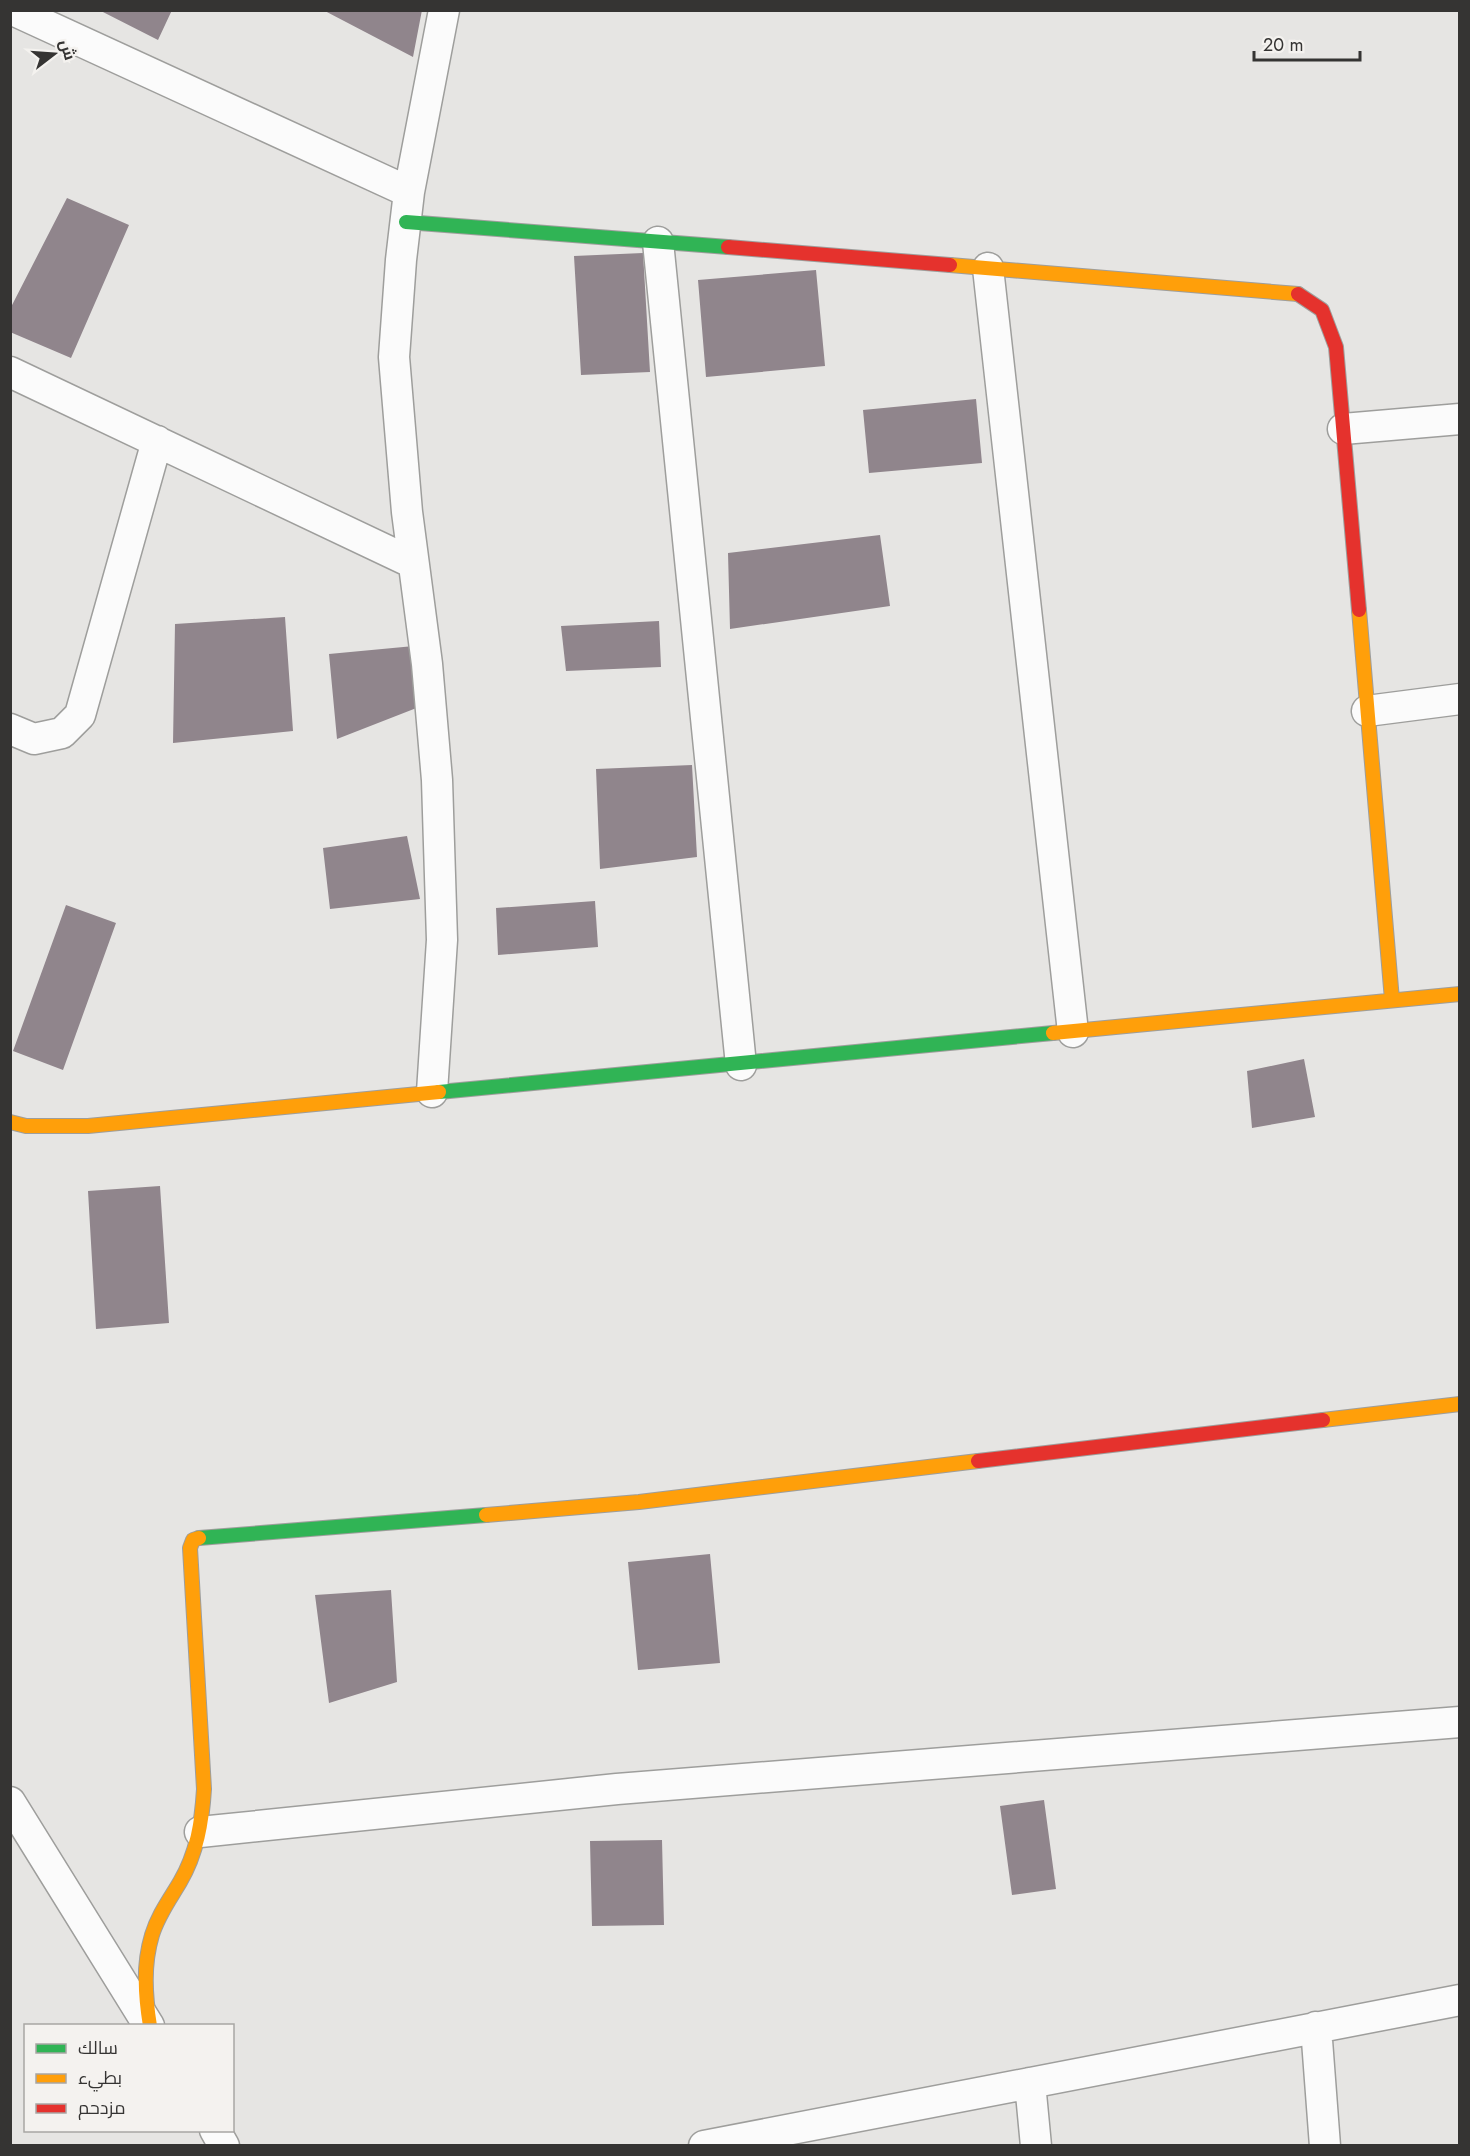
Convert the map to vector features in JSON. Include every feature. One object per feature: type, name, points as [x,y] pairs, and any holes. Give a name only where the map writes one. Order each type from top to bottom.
[{"type":"street","points":[[13,10],[409,192]]},
{"type":"street","points":[[432,1092],[442,940],[437,780],[427,664],[407,512],[394,357],[401,260],[409,192],[444,10]]},
{"type":"street","points":[[406,222],[1296,292],[1322,310],[1336,347],[1392,1000]]},
{"type":"street","points":[[658,242],[741,1065]]},
{"type":"street","points":[[988,268],[1073,1032]]},
{"type":"street","points":[[10,372],[413,563]]},
{"type":"street","points":[[1343,429],[1460,419]]},
{"type":"street","points":[[10,729],[34,739],[62,732],[80,715],[157,441]]},
{"type":"street","points":[[1367,711],[1460,699]]},
{"type":"street","points":[[10,1122],[26,1126],[88,1126],[432,1092],[741,1065],[1460,994]]},
{"type":"street","points":[[150,2024],[146,1981],[150,1945],[156,1923],[192,1857],[200,1832],[204,1789],[190,1548],[193,1540],[639,1502],[1460,1404]]},
{"type":"street","points":[[200,1832],[617,1789],[1460,1722]]},
{"type":"street","points":[[10,1802],[149,2024]]},
{"type":"street","points":[[704,2145],[796,2137],[1030,2083],[1460,2000]]},
{"type":"street","points":[[1316,2027],[1325,2145]]},
{"type":"street","points":[[1030,2083],[1036,2145]]},
{"type":"street","points":[[216,2132],[224,2145]]},
{"type":"building","points":[[99,10],[172,10],[158,40]]},
{"type":"building","points":[[323,10],[422,10],[413,57]]},
{"type":"building","points":[[67,198],[129,225],[71,358],[10,332],[10,309]]},
{"type":"building","points":[[643,253],[650,372],[581,375],[574,256]]},
{"type":"building","points":[[816,270],[825,366],[706,377],[698,280]]},
{"type":"building","points":[[976,399],[982,463],[869,473],[863,410]]},
{"type":"building","points":[[880,535],[890,606],[730,629],[728,553]]},
{"type":"building","points":[[285,617],[293,731],[173,743],[175,624]]},
{"type":"building","points":[[659,621],[661,667],[566,671],[561,626]]},
{"type":"building","points":[[414,646],[419,707],[337,739],[329,654]]},
{"type":"building","points":[[692,765],[697,857],[600,869],[596,769]]},
{"type":"building","points":[[407,836],[420,899],[330,909],[323,848]]},
{"type":"building","points":[[595,901],[598,947],[498,955],[496,908]]},
{"type":"building","points":[[66,905],[116,923],[63,1070],[13,1051]]},
{"type":"building","points":[[1304,1059],[1315,1117],[1252,1128],[1247,1071]]},
{"type":"building","points":[[160,1186],[169,1323],[96,1329],[88,1191]]},
{"type":"building","points":[[710,1554],[720,1663],[638,1670],[628,1562]]},
{"type":"building","points":[[391,1590],[397,1682],[329,1703],[315,1595]]},
{"type":"building","points":[[1044,1800],[1056,1889],[1012,1895],[1000,1806]]},
{"type":"building","points":[[662,1840],[664,1925],[592,1926],[590,1841]]},
{"type":"traffic: fast","points":[[406,222],[728,247]]},
{"type":"traffic: fast","points":[[439,1092],[1053,1033]]},
{"type":"traffic: fast","points":[[199,1538],[486,1515]]},
{"type":"traffic: slow","points":[[950,265],[1298,294]]},
{"type":"traffic: slow","points":[[1359,610],[1392,1000]]},
{"type":"traffic: slow","points":[[1053,1033],[1460,994]]},
{"type":"traffic: slow","points":[[10,1122],[26,1126],[88,1126],[439,1092]]},
{"type":"traffic: slow","points":[[1323,1420],[1460,1404]]},
{"type":"traffic: slow","points":[[486,1515],[639,1502],[978,1461]]},
{"type":"traffic: slow","points":[[150,2024],[146,1980],[149,1946],[164,1907],[191,1860],[198,1837],[203,1801],[190,1548],[193,1540],[199,1538]]},
{"type":"traffic: jam","points":[[728,247],[950,265]]},
{"type":"traffic: jam","points":[[1298,294],[1322,310],[1336,347],[1359,610]]},
{"type":"traffic: jam","points":[[978,1461],[1323,1420]]}]
